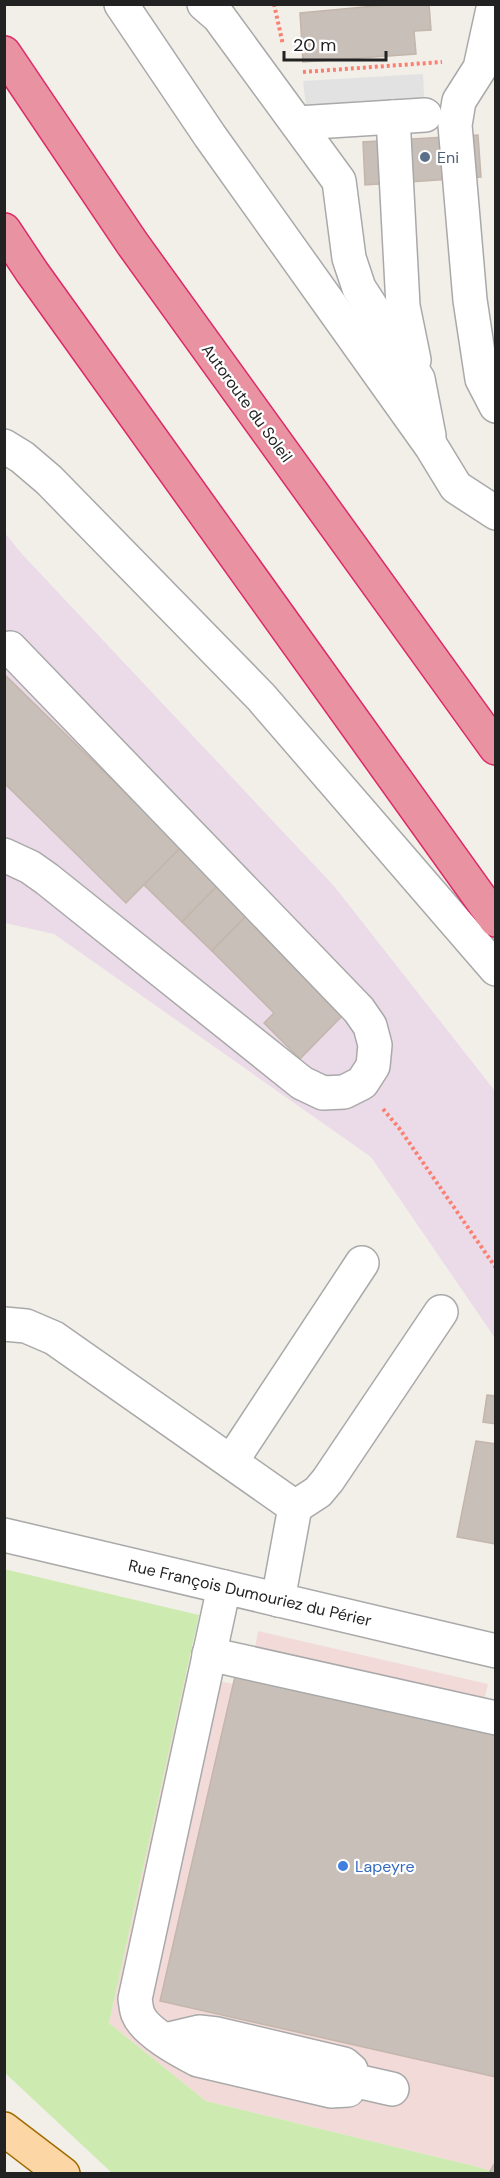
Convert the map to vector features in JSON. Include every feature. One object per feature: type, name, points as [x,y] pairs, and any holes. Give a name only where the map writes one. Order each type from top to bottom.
[{"type":"highway","name":"Autoroute du Soleil","points":[[4,53],[132,243],[495,748]]},
{"type":"highway","points":[[4,230],[495,920]]},
{"type":"main road","points":[[4,2129],[63,2174]]},
{"type":"main road","points":[[4,2138],[42,2174]]},
{"type":"street","points":[[121,4],[210,136],[431,446],[456,487],[495,513]]},
{"type":"street","points":[[204,4],[219,17],[339,181],[349,258],[359,288],[418,379]]},
{"type":"street","points":[[494,4],[480,68],[459,101],[455,125],[470,300],[482,379],[495,406]]},
{"type":"street","points":[[298,123],[409,116],[403,306],[431,446]]},
{"type":"street","points":[[4,446],[22,457],[49,480],[261,697],[495,969]]},
{"type":"street","points":[[4,855],[30,867],[47,879],[302,1083],[323,1093],[344,1092],[362,1083],[373,1066],[375,1046],[370,1026],[359,1010],[10,648]]},
{"type":"street","points":[[231,1462],[362,1263]]},
{"type":"street","points":[[278,1600],[295,1507],[318,1492],[328,1480],[441,1312]]},
{"type":"street","points":[[4,1324],[26,1326],[54,1338],[295,1507]]},
{"type":"street","name":"Rue François Dumouriez du Périer","points":[[4,1535],[495,1651]]},
{"type":"street","points":[[224,1587],[135,2000],[138,2014],[145,2025],[181,2051],[198,2060],[331,2091],[348,2090],[352,2080],[392,2089]]},
{"type":"street","points":[[209,1654],[495,1718]]},
{"type":"path","points":[[274,4],[285,56]]},
{"type":"path","points":[[298,73],[455,61],[480,68]]},
{"type":"path","points":[[362,1083],[399,1128],[495,1268]]},
{"type":"shaded area","points":[[423,74],[425,115],[308,123],[303,81]]},
{"type":"shaded area","points":[[4,532],[21,553],[334,886],[495,1091],[495,1338],[371,1157],[54,934],[5,923]]},
{"type":"shaded area","name":"Lapeyre","points":[[258,1631],[488,1684],[481,1715],[496,1732],[495,2173],[206,2101],[109,2023],[186,1674],[233,1684],[250,1676]]},
{"type":"green space","points":[[4,1569],[199,1615],[109,2023],[206,2101],[478,2167],[490,2171],[489,2173],[112,2173],[5,2073]]},
{"type":"building","points":[[396,4],[429,4],[431,30],[414,31],[416,54],[303,62],[300,13]]},
{"type":"building","points":[[478,135],[481,177],[365,185],[363,142]]},
{"type":"building","points":[[4,674],[181,847],[126,903],[4,783]]},
{"type":"building","points":[[181,847],[219,884],[182,922],[144,885]]},
{"type":"building","points":[[219,884],[249,913],[212,951],[182,922]]},
{"type":"building","points":[[249,913],[346,1012],[300,1059],[264,1023],[274,1013],[212,951]]},
{"type":"building","points":[[487,1395],[496,1396],[496,1424],[483,1422]]},
{"type":"building","points":[[476,1441],[496,1444],[496,1544],[457,1537]]},
{"type":"building","name":"Lapeyre","points":[[236,1672],[496,1732],[496,2077],[160,2001]]},
{"type":"building","points":[[496,2161],[496,2174],[489,2174],[490,2171]]},
{"type":"place","name":"Eni","points":[[425,157]]},
{"type":"place","name":"Lapeyre","points":[[343,1866]]}]
